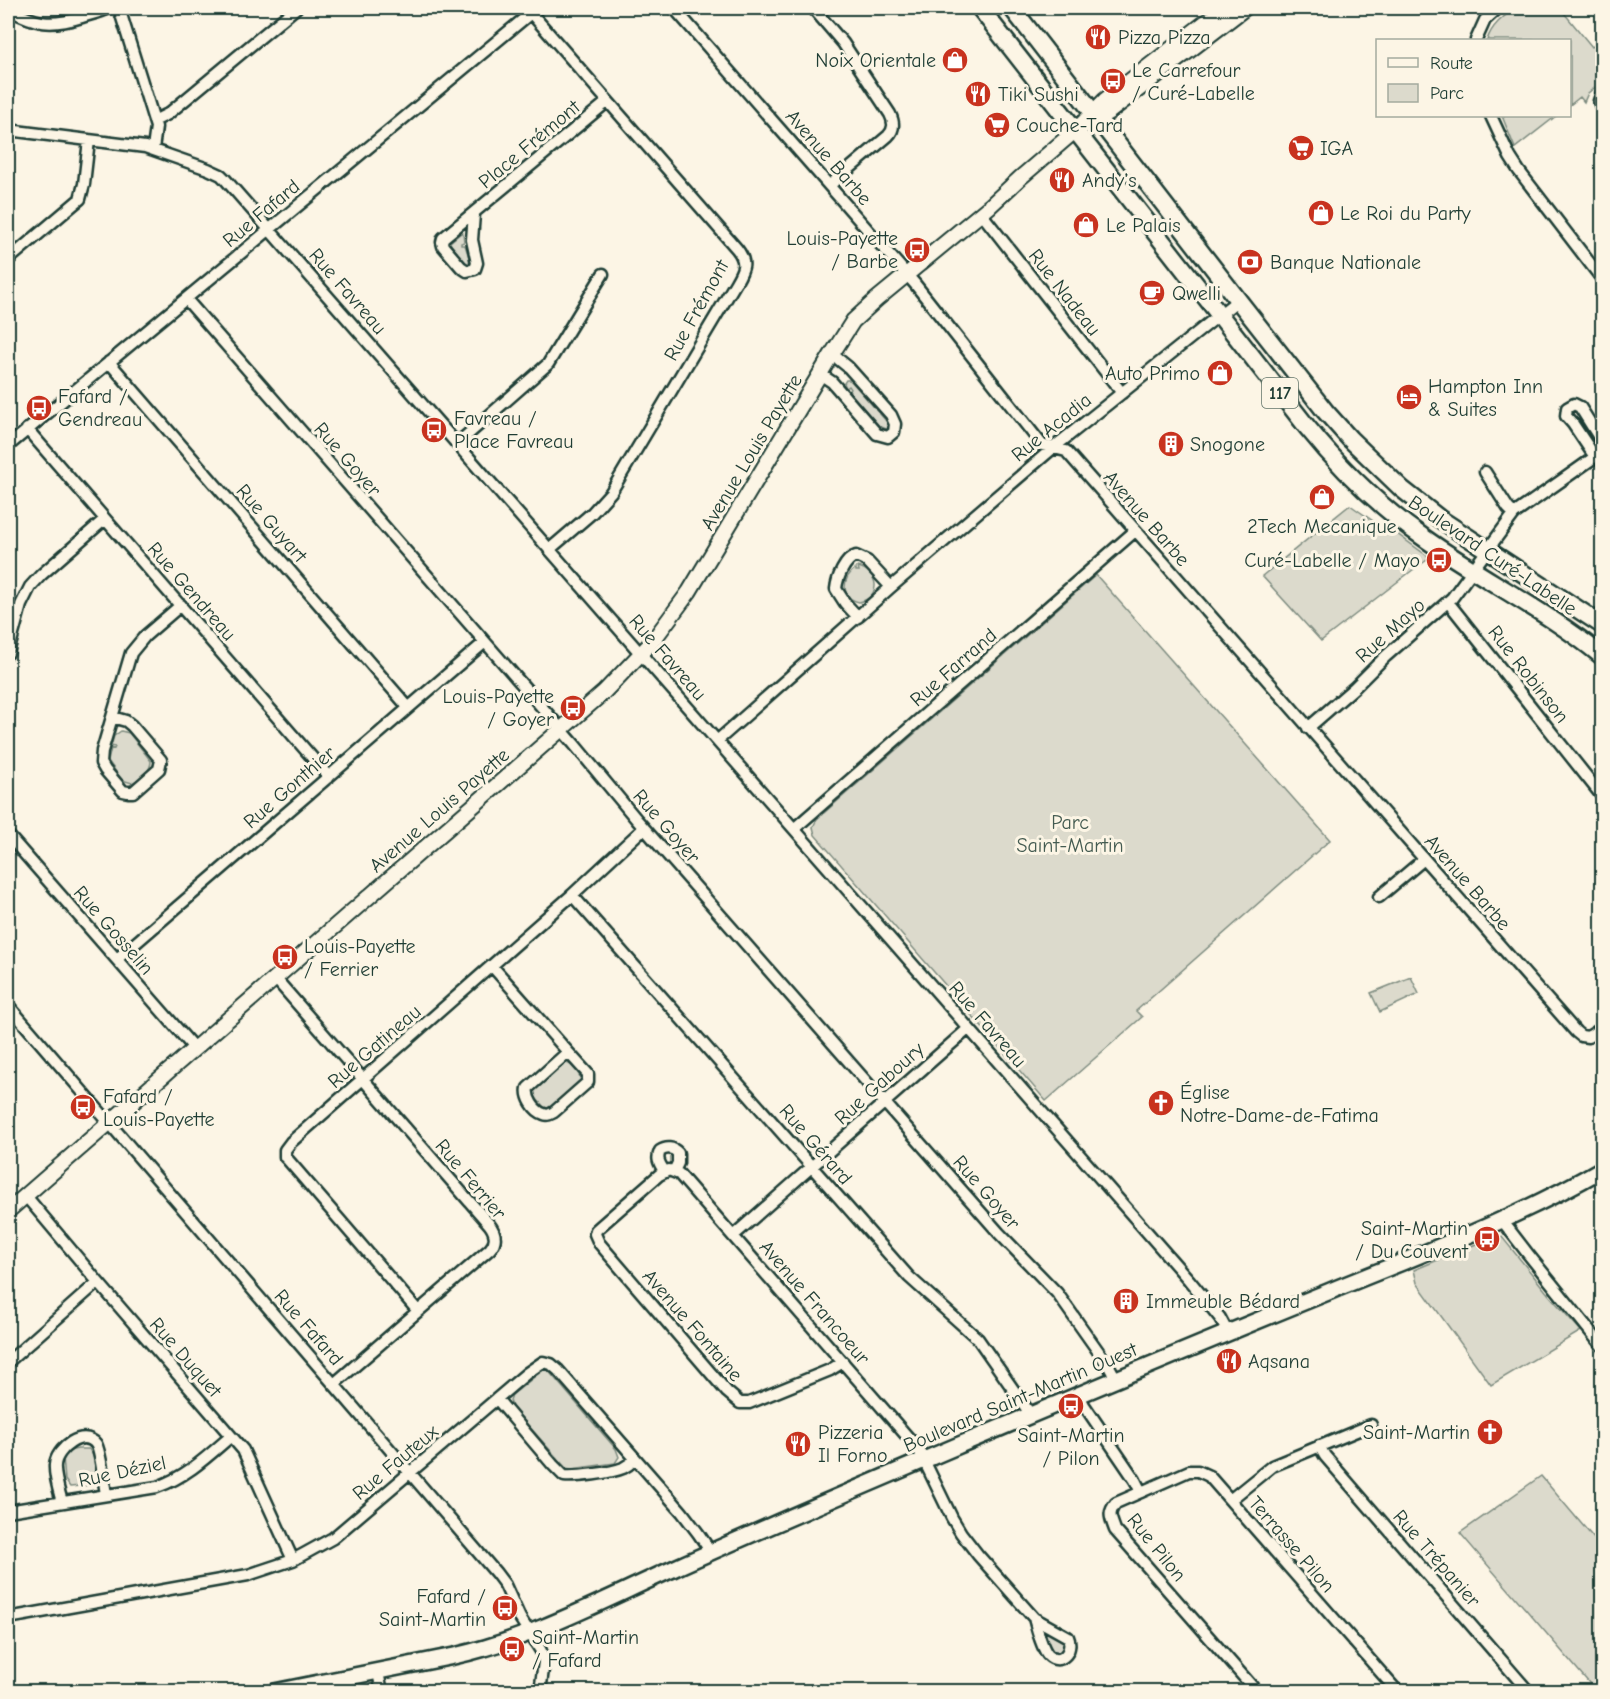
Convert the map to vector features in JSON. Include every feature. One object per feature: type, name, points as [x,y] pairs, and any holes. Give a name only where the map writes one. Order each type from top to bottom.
[{"type":"main road","name":"Boulevard Curé-Labelle","points":[[980,8],[1313,435],[1344,468],[1406,524],[1472,570],[1560,625],[1602,656]]},
{"type":"main road","name":"Boulevard Curé-Labelle","points":[[1012,8],[1238,300],[1359,449],[1421,504],[1602,625]]},
{"type":"main road","name":"Boulevard Saint-Martin Ouest","points":[[274,1692],[464,1654],[530,1632],[1031,1415],[1501,1219],[1560,1192],[1602,1169]]},
{"type":"street","points":[[8,9],[32,20],[54,24],[109,8]]},
{"type":"street","points":[[119,8],[154,121],[156,130],[153,149]]},
{"type":"street","points":[[154,121],[168,114],[296,8]]},
{"type":"street","name":"Avenue Barbe","points":[[674,8],[918,288],[1041,445],[1066,451],[1578,1034],[1588,1037],[1602,1028]]},
{"type":"street","points":[[813,8],[843,43],[890,114],[893,123],[888,135],[830,185]]},
{"type":"street","points":[[1096,115],[1105,100],[1224,8]]},
{"type":"street","points":[[1096,115],[1109,112],[1245,8]]},
{"type":"street","points":[[1476,39],[1485,20],[1498,8]]},
{"type":"street","name":"Rue Frémont","points":[[534,10],[607,102],[737,249],[744,266],[611,492],[592,513],[550,549]]},
{"type":"street","name":"Rue Fafard","points":[[8,446],[534,10]]},
{"type":"street","points":[[1601,96],[1599,104],[1602,110]]},
{"type":"street","name":"Place Frémont","points":[[474,214],[472,240],[477,263],[475,269],[467,271],[443,246],[444,237],[607,102]]},
{"type":"street","name":"Avenue Louis Payette","points":[[8,1210],[604,693],[641,654],[674,614],[704,570],[831,354],[853,321],[1096,115]]},
{"type":"street","points":[[1491,117],[1519,171],[1602,279]]},
{"type":"street","name":"Rue Favreau","points":[[8,130],[153,149],[221,175],[1189,1280],[1220,1318],[1228,1333]]},
{"type":"street","points":[[8,260],[80,200],[89,140]]},
{"type":"street","name":"Rue Nadeau","points":[[981,213],[1122,393]]},
{"type":"street","points":[[458,443],[548,364],[603,274]]},
{"type":"street","name":"Rue Goyer","points":[[186,299],[644,828],[999,1233],[1057,1293],[1116,1379]]},
{"type":"street","name":"Rue Acadia","points":[[717,741],[1053,448],[1238,300]]},
{"type":"street","name":"Avenue Louis Payette","points":[[820,374],[832,382],[877,434],[888,436],[894,432],[895,423],[891,415],[849,367],[831,354]]},
{"type":"street","name":"Rue Guyart","points":[[109,362],[408,707]]},
{"type":"street","points":[[1599,454],[1566,416],[1568,408],[1574,405],[1580,407],[1602,442]]},
{"type":"street","name":"Rue Gendreau","points":[[27,429],[329,777]]},
{"type":"street","name":"Rue Mayo","points":[[1308,728],[1448,602],[1514,514],[1599,454]]},
{"type":"street","points":[[1485,472],[1506,506],[1514,514]]},
{"type":"street","points":[[8,653],[21,605],[30,587],[105,519]]},
{"type":"street","name":"Rue Farrand","points":[[795,828],[1135,531]]},
{"type":"street","points":[[858,617],[836,589],[838,580],[849,560],[856,556],[867,561],[891,588]]},
{"type":"street","name":"Rue Robinson","points":[[1448,602],[1602,796]]},
{"type":"street","points":[[112,717],[126,721],[132,726],[161,760],[159,769],[133,792],[126,792],[105,770],[101,763],[102,751],[127,665],[134,649],[180,605]]},
{"type":"street","name":"Rue Gonthier","points":[[117,959],[485,642]]},
{"type":"street","name":"Rue Gatineau","points":[[418,1311],[288,1161],[285,1150],[291,1142],[572,895],[644,828]]},
{"type":"street","name":"Rue Gosselin","points":[[8,835],[194,1048]]},
{"type":"street","points":[[1379,897],[1424,859]]},
{"type":"street","name":"Rue Gérard","points":[[572,895],[909,1277],[978,1339],[1031,1415]]},
{"type":"street","points":[[492,966],[588,1074],[588,1082],[554,1112],[544,1114],[529,1098],[528,1088],[568,1052]]},
{"type":"street","name":"Rue Ferrier","points":[[275,978],[489,1224],[495,1240],[490,1249],[334,1384]]},
{"type":"street","name":"Rue Fafard","points":[[8,1005],[496,1573],[505,1585],[520,1618],[539,1646],[544,1662],[540,1692]]},
{"type":"street","name":"Rue Gaboury","points":[[734,1236],[968,1029]]},
{"type":"street","name":"Avenue Francoeur","points":[[596,1237],[595,1232],[598,1228],[669,1171],[679,1174],[919,1450],[961,1533],[1034,1618]]},
{"type":"street","name":"Rue Duquet","points":[[25,1195],[243,1450],[293,1560]]},
{"type":"street","points":[[1501,1219],[1602,1346]]},
{"type":"street","name":"Avenue Fontaine","points":[[596,1237],[727,1392],[740,1403],[749,1403],[830,1370],[843,1362]]},
{"type":"street","points":[[8,1362],[98,1282]]},
{"type":"street","name":"Rue Fauteux","points":[[8,1618],[248,1575],[293,1560],[333,1538],[543,1362],[551,1364],[558,1370],[634,1460],[682,1512],[711,1552]]},
{"type":"street","name":"Rue Pilon","points":[[1079,1395],[1141,1492],[1116,1503],[1111,1509],[1110,1517],[1115,1530],[1257,1692]]},
{"type":"street","points":[[497,1399],[564,1476],[616,1470],[634,1460]]},
{"type":"street","points":[[1230,1500],[1272,1466],[1371,1425]]},
{"type":"street","name":"Rue Déziel","points":[[8,1511],[171,1482],[187,1473],[230,1437]]},
{"type":"street","points":[[62,1502],[54,1466],[57,1457],[68,1444],[82,1438],[91,1440],[98,1447],[106,1494]]},
{"type":"street","name":"Rue Trépanier","points":[[1319,1446],[1323,1454],[1529,1692]]},
{"type":"street","name":"Terrasse Pilon","points":[[1141,1492],[1182,1473],[1198,1471],[1209,1476],[1398,1692]]},
{"type":"street","points":[[378,1672],[382,1692]]},
{"type":"green space","points":[[1515,8],[1560,8],[1592,47],[1602,39],[1602,82],[1588,93],[1584,102],[1580,97],[1571,104],[1571,39],[1487,39],[1502,18]]},
{"type":"green space","points":[[1502,117],[1555,117],[1515,148]]},
{"type":"green space","points":[[463,233],[464,242],[461,245],[465,245],[470,260],[468,264],[450,242]]},
{"type":"green space","points":[[846,380],[852,382],[887,422],[889,425],[887,429],[880,427],[849,391],[851,389],[849,386],[846,388],[844,383]]},
{"type":"green space","points":[[1350,505],[1430,558],[1321,641],[1262,576]]},
{"type":"green space","points":[[858,567],[870,574],[875,584],[872,595],[859,602],[849,596],[845,587],[851,572],[856,568],[856,571],[859,571]]},
{"type":"green space","name":"Parc Saint-Martin","points":[[1096,575],[1330,840],[1136,1011],[1142,1017],[1046,1101],[815,835],[813,827],[817,819]]},
{"type":"green space","points":[[121,731],[129,733],[151,761],[145,774],[132,783],[122,780],[108,761],[111,748],[115,747],[111,746],[114,736]]},
{"type":"green space","points":[[1411,977],[1419,994],[1380,1012],[1371,993]]},
{"type":"green space","points":[[566,1063],[576,1070],[581,1081],[550,1108],[545,1108],[534,1096],[533,1090]]},
{"type":"green space","points":[[1498,1235],[1581,1331],[1491,1385],[1417,1283],[1414,1270],[1481,1242],[1483,1245],[1487,1243],[1486,1240]]},
{"type":"green space","points":[[543,1370],[548,1370],[616,1449],[619,1457],[615,1463],[566,1468],[512,1407],[510,1400],[512,1395]]},
{"type":"green space","points":[[89,1449],[96,1464],[96,1481],[91,1485],[70,1487],[65,1480],[63,1457],[68,1451]]},
{"type":"green space","points":[[1541,1476],[1602,1548],[1602,1691],[1596,1691],[1460,1533]]},
{"type":"green space","points":[[1045,1630],[1063,1641],[1064,1647],[1061,1652],[1054,1652],[1050,1649],[1043,1632]]},
{"type":"place","name":"Pizza Pizza","points":[[1098,37]]},
{"type":"place","name":"Noix Orientale","points":[[955,60]]},
{"type":"place","name":"Le Carrefour / Curé-Labelle","points":[[1113,81]]},
{"type":"place","name":"Tiki Sushi","points":[[978,94]]},
{"type":"place","name":"Couche-Tard","points":[[997,125]]},
{"type":"place","name":"IGA","points":[[1301,148]]},
{"type":"place","name":"Andy's","points":[[1062,180]]},
{"type":"place","name":"Le Roi du Party","points":[[1321,213]]},
{"type":"place","name":"Le Palais","points":[[1086,225]]},
{"type":"place","name":"Louis-Payette / Barbe","points":[[917,250]]},
{"type":"place","name":"Banque Nationale","points":[[1250,262]]},
{"type":"place","name":"Qwelli","points":[[1152,293]]},
{"type":"place","name":"Auto Primo","points":[[1220,373]]},
{"type":"place","name":"Hampton Inn & Suites","points":[[1409,397]]},
{"type":"place","name":"Fafard / Gendreau","points":[[39,408]]},
{"type":"place","name":"Favreau / Place Favreau","points":[[434,430]]},
{"type":"place","name":"Snogone","points":[[1171,444]]},
{"type":"place","name":"2Tech Mecanique","points":[[1322,497]]},
{"type":"place","name":"Curé-Labelle / Mayo","points":[[1439,560]]},
{"type":"place","name":"Louis-Payette / Goyer","points":[[573,708]]},
{"type":"place","name":"Louis-Payette / Ferrier","points":[[285,957]]},
{"type":"place","name":"Église Notre-Dame-de-Fatima","points":[[1161,1103]]},
{"type":"place","name":"Fafard / Louis-Payette","points":[[83,1107]]},
{"type":"place","name":"Saint-Martin / Du Couvent","points":[[1487,1239]]},
{"type":"place","name":"Immeuble Bédard","points":[[1126,1301]]},
{"type":"place","name":"Aqsana","points":[[1229,1361]]},
{"type":"place","name":"Saint-Martin / Pilon","points":[[1071,1406]]},
{"type":"place","name":"Saint-Martin","points":[[1490,1432]]},
{"type":"place","name":"Pizzeria Il Forno","points":[[798,1444]]},
{"type":"place","name":"Fafard / Saint-Martin","points":[[505,1608]]},
{"type":"place","name":"Saint-Martin / Fafard","points":[[512,1649]]}]
